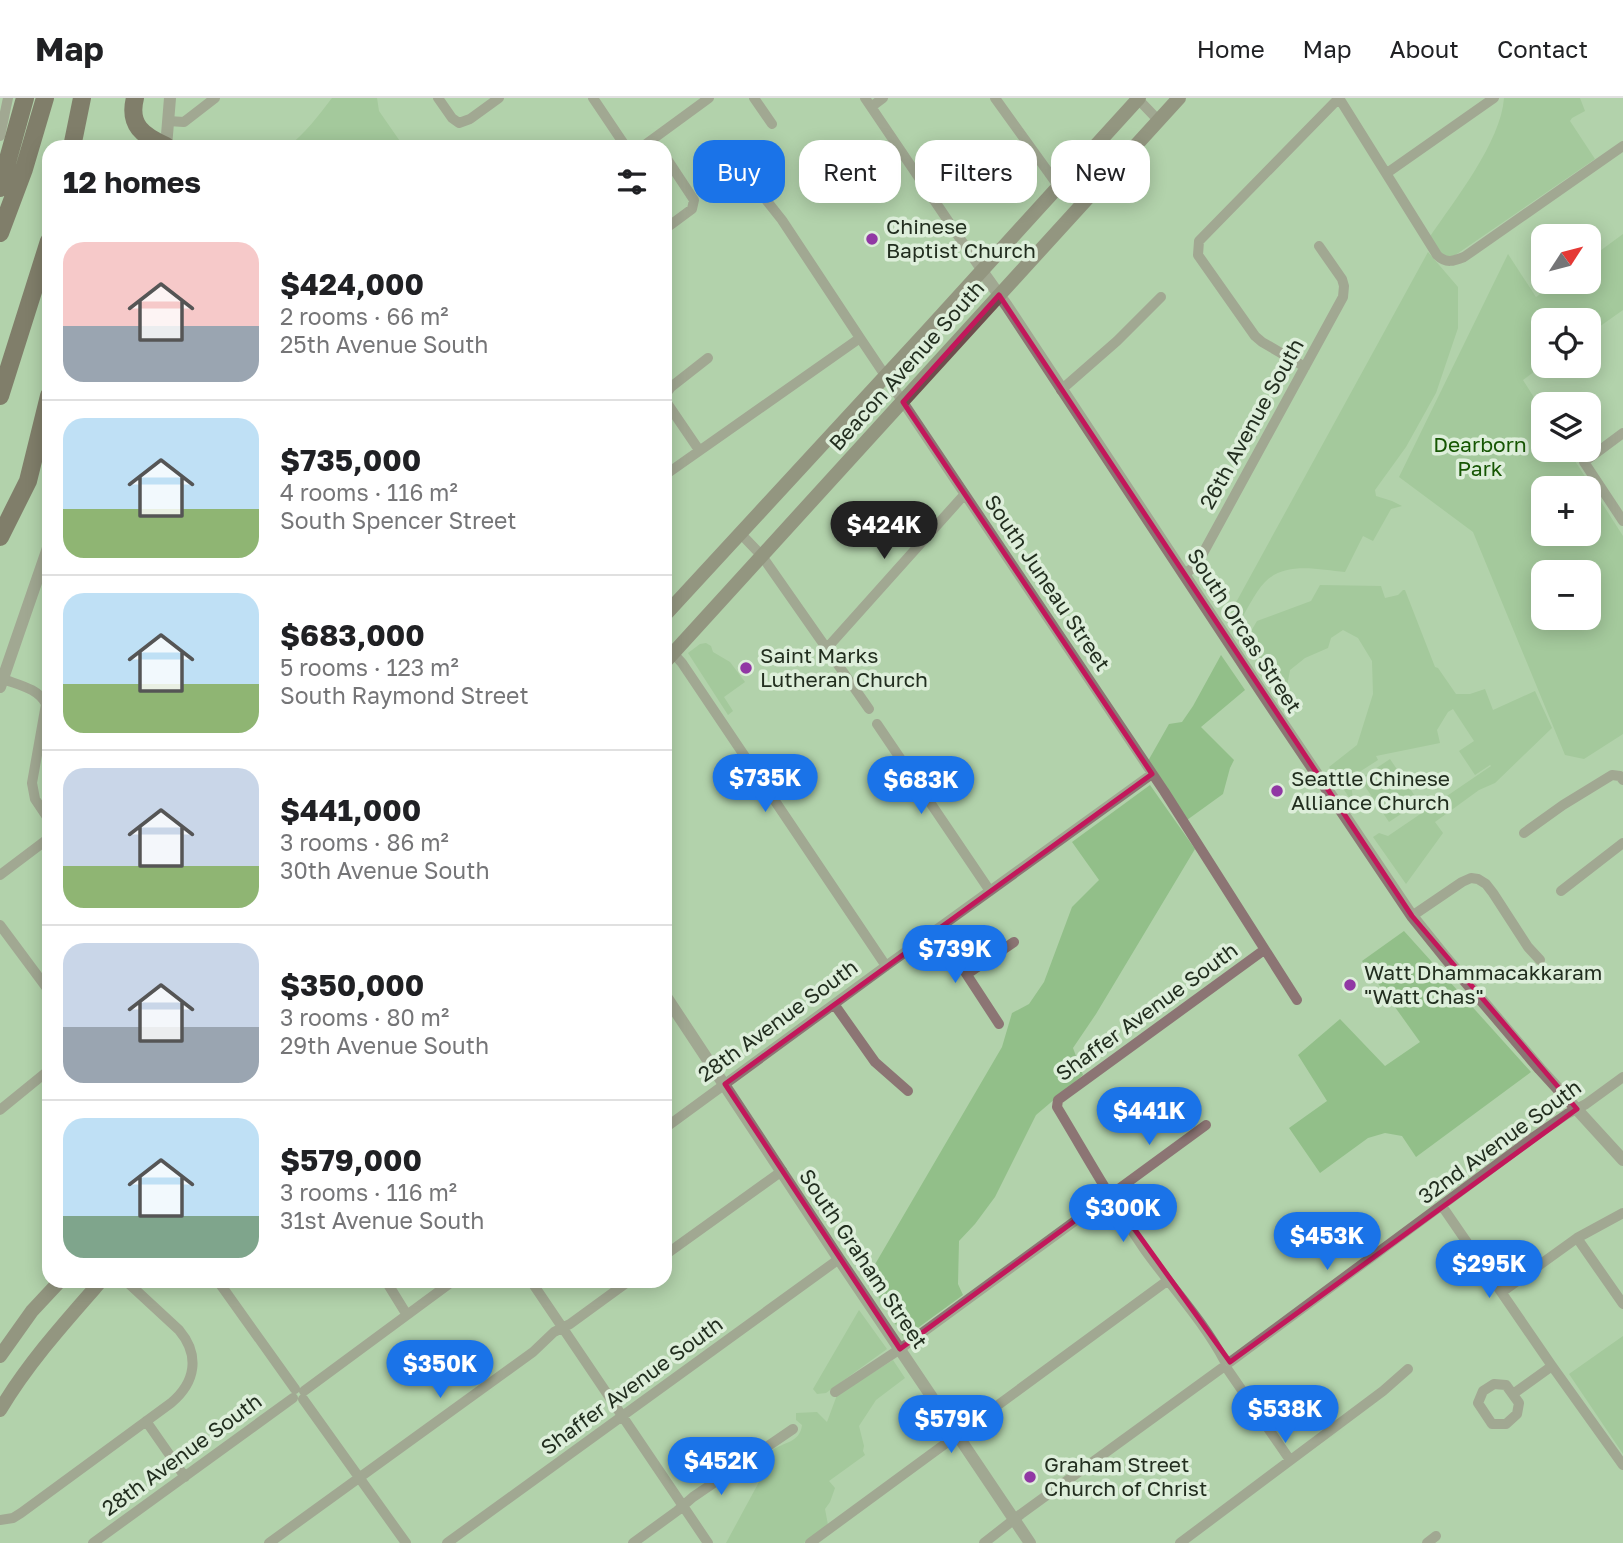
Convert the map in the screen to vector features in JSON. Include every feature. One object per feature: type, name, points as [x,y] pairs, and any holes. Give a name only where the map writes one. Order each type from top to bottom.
[{"type":"highway","points":[[0,188],[25,98]]},
{"type":"highway","points":[[0,233],[24,169],[45,98]]},
{"type":"highway","points":[[73,140],[82,98]]},
{"type":"highway","points":[[135,98],[132,112],[136,124],[153,140]]},
{"type":"highway","points":[[0,396],[42,263]]},
{"type":"highway","points":[[0,537],[28,481],[42,424]]},
{"type":"main road","name":"Beacon Avenue South","points":[[1101,140],[1138,98]]},
{"type":"main road","name":"Beacon Avenue South","points":[[672,649],[762,556],[1179,98]]},
{"type":"main road","name":"Beacon Avenue South","points":[[672,607],[1051,196]]},
{"type":"main road","points":[[0,1356],[54,1288]]},
{"type":"main road","points":[[0,1410],[54,1334],[96,1288]]},
{"type":"street","points":[[0,136],[8,98]]},
{"type":"street","points":[[167,140],[170,98]]},
{"type":"street","points":[[168,121],[184,122],[215,98]]},
{"type":"street","points":[[438,98],[452,118],[459,123],[470,119],[499,98]]},
{"type":"street","points":[[593,98],[621,140]]},
{"type":"street","points":[[660,140],[709,98]]},
{"type":"street","points":[[754,98],[772,124]]},
{"type":"street","points":[[868,102],[883,98]]},
{"type":"street","points":[[995,98],[1051,176]]},
{"type":"street","points":[[1138,98],[1158,121]]},
{"type":"street","points":[[1305,367],[1255,336],[1198,255],[1197,247],[1199,241],[1339,98],[1437,256],[1444,261],[1453,262],[1464,257],[1623,146]]},
{"type":"street","points":[[1387,173],[1494,98]]},
{"type":"street","name":"South Orcas Street","points":[[868,102],[1412,916],[1540,1069],[1623,1160]]},
{"type":"street","points":[[672,166],[694,197],[694,205],[672,224]]},
{"type":"street","name":"South Juneau Street","points":[[769,203],[1152,774],[1297,1000]]},
{"type":"street","name":"26th Avenue South","points":[[1184,574],[1196,566],[1343,297],[1342,279],[1319,246]]},
{"type":"street","points":[[1061,390],[1117,341],[1161,297]]},
{"type":"street","points":[[672,470],[860,338]]},
{"type":"street","points":[[672,386],[708,358]]},
{"type":"street","points":[[672,411],[699,450]]},
{"type":"street","points":[[1623,433],[1584,462],[1623,521]]},
{"type":"street","points":[[827,648],[964,495]]},
{"type":"street","points":[[740,533],[762,556],[869,709]]},
{"type":"street","points":[[42,565],[1,683],[36,691],[42,695]]},
{"type":"street","points":[[672,658],[725,727],[886,966]]},
{"type":"street","points":[[877,724],[990,891]]},
{"type":"street","points":[[42,729],[32,783],[35,799],[42,810]]},
{"type":"street","name":"28th Avenue South","points":[[672,1123],[1152,774]]},
{"type":"street","points":[[1524,833],[1612,775],[1620,776],[1623,780]]},
{"type":"street","points":[[0,875],[42,843]]},
{"type":"street","points":[[1561,891],[1623,843]]},
{"type":"street","points":[[1412,916],[1462,882],[1471,878],[1478,879],[1493,893],[1528,947],[1540,960]]},
{"type":"street","points":[[0,925],[42,982]]},
{"type":"street","points":[[937,929],[999,1024]]},
{"type":"street","points":[[967,974],[1014,942]]},
{"type":"street","name":"Shaffer Avenue South","points":[[1110,1195],[1057,1107],[1058,1100],[1264,950]]},
{"type":"street","points":[[835,1004],[875,1062],[908,1091]]},
{"type":"street","name":"South Graham Street","points":[[672,1005],[1030,1543]]},
{"type":"street","points":[[0,1110],[42,1076]]},
{"type":"street","name":"32nd Avenue South","points":[[984,1543],[1535,1136],[1623,1077]]},
{"type":"street","points":[[835,1392],[900,1349],[1206,1125]]},
{"type":"street","points":[[672,1246],[782,1171]]},
{"type":"street","points":[[1110,1195],[1167,1281],[1220,1352],[1290,1460]]},
{"type":"street","points":[[1442,1206],[1623,1465]]},
{"type":"street","points":[[1502,1292],[1577,1238],[1623,1213]]},
{"type":"street","points":[[1577,1238],[1623,1304]]},
{"type":"street","name":"Shaffer Avenue South","points":[[447,1543],[839,1259]]},
{"type":"street","points":[[810,1543],[1167,1281]]},
{"type":"street","points":[[0,1520],[13,1518],[21,1513],[185,1390],[193,1366],[193,1354],[186,1338],[134,1288]]},
{"type":"street","points":[[223,1288],[406,1543]]},
{"type":"street","points":[[390,1288],[407,1315]]},
{"type":"street","name":"28th Avenue South","points":[[93,1543],[444,1288]]},
{"type":"street","points":[[536,1288],[708,1543]]},
{"type":"street","points":[[269,1543],[533,1352],[555,1332],[619,1288]]},
{"type":"street","points":[[1513,1394],[1552,1366]]},
{"type":"street","points":[[1180,1543],[1408,1370]]},
{"type":"street","points":[[1500,1384],[1506,1385],[1513,1394],[1519,1403],[1517,1414],[1506,1424],[1492,1424],[1478,1402],[1483,1391],[1500,1384]]},
{"type":"street","points":[[146,1421],[185,1477]]},
{"type":"street","points":[[633,1543],[693,1497],[793,1429]]},
{"type":"street","points":[[1427,1543],[1436,1536]]},
{"type":"highlighted area","points":[[999,295],[1412,916],[1577,1109],[1230,1362],[1110,1195],[900,1349],[725,1084],[1152,774],[903,402]]},
{"type":"green space","points":[[332,98],[377,98],[379,111],[399,140],[296,140]]},
{"type":"green space","points":[[1504,98],[1580,98],[1585,111],[1570,121],[1595,159],[1451,258],[1445,257],[1429,238],[1486,152],[1501,115]]},
{"type":"green space","name":"Dearborn Park","points":[[1623,234],[1623,310],[1601,326],[1601,308],[1531,308],[1531,374],[1523,380],[1531,393],[1531,462],[1576,462],[1585,476],[1531,476],[1531,546],[1601,546],[1601,502],[1623,536],[1623,734],[1584,759],[1565,755],[1473,532],[1399,477],[1508,254],[1531,289],[1531,294],[1536,297],[1540,294],[1601,294],[1601,250]]},
{"type":"green space","points":[[1428,252],[1458,287],[1458,328],[1436,393],[1406,447],[1375,490],[1376,496],[1402,506],[1391,509],[1373,541],[1363,536],[1345,572],[1303,568],[1273,575],[1261,587],[1235,628],[1228,617]]},
{"type":"green space","points":[[1320,585],[1381,586],[1385,598],[1405,590],[1435,667],[1456,694],[1470,694],[1485,689],[1493,710],[1535,691],[1552,728],[1495,783],[1479,790],[1435,822],[1443,833],[1406,884],[1373,837],[1379,833],[1388,836],[1491,766],[1475,775],[1459,751],[1474,741],[1453,709],[1448,712],[1437,730],[1440,743],[1376,756],[1378,760],[1350,778],[1354,805],[1329,767],[1357,745],[1373,694],[1372,661],[1358,638],[1343,630],[1331,638],[1328,648],[1305,658],[1290,670],[1284,703],[1244,643],[1257,621],[1311,601]]},
{"type":"green space","points":[[706,643],[711,646],[713,652],[730,662],[745,682],[724,697],[733,711],[728,715],[688,653]]},
{"type":"green space","points":[[1221,655],[1245,690],[1201,727],[1234,760],[1223,794],[1187,820],[1148,761],[1169,724],[1182,722]]},
{"type":"green space","points":[[1390,759],[1419,802],[1389,822],[1360,779]]},
{"type":"green space","points":[[1150,785],[1195,849],[1073,1048],[1083,1075],[1036,1115],[995,1197],[959,1241],[958,1284],[963,1295],[904,1338],[867,1278],[1002,1047],[1012,1013],[1029,1004],[1044,982],[1072,907],[1099,880],[1072,842]]},
{"type":"green space","points":[[1404,931],[1531,1072],[1416,1157],[1402,1136],[1385,1133],[1368,1138],[1320,1173],[1289,1128],[1327,1101],[1298,1055],[1340,1019],[1385,1066],[1420,1042],[1362,961]]},
{"type":"green space","points":[[859,1310],[887,1349],[826,1393],[817,1394],[813,1389]]},
{"type":"green space","points":[[1623,1336],[1623,1454],[1569,1374]]},
{"type":"green space","points":[[893,1360],[905,1378],[876,1400],[859,1426],[865,1455],[829,1481],[835,1488],[825,1509],[828,1525],[804,1543],[726,1543],[773,1456],[771,1451],[794,1439],[801,1431],[802,1425],[796,1420],[796,1413],[817,1412],[827,1422],[837,1395]]},
{"type":"place","name":"Chinese Baptist Church","points":[[872,239]]},
{"type":"place","name":"Saint Marks Lutheran Church","points":[[746,668]]},
{"type":"place","name":"Seattle Chinese Alliance Church","points":[[1277,791]]},
{"type":"place","name":"Watt Dhammacakkaram \"Watt Chas\"","points":[[1350,985]]},
{"type":"place","name":"Graham Street Church of Christ","points":[[1030,1477]]}]
